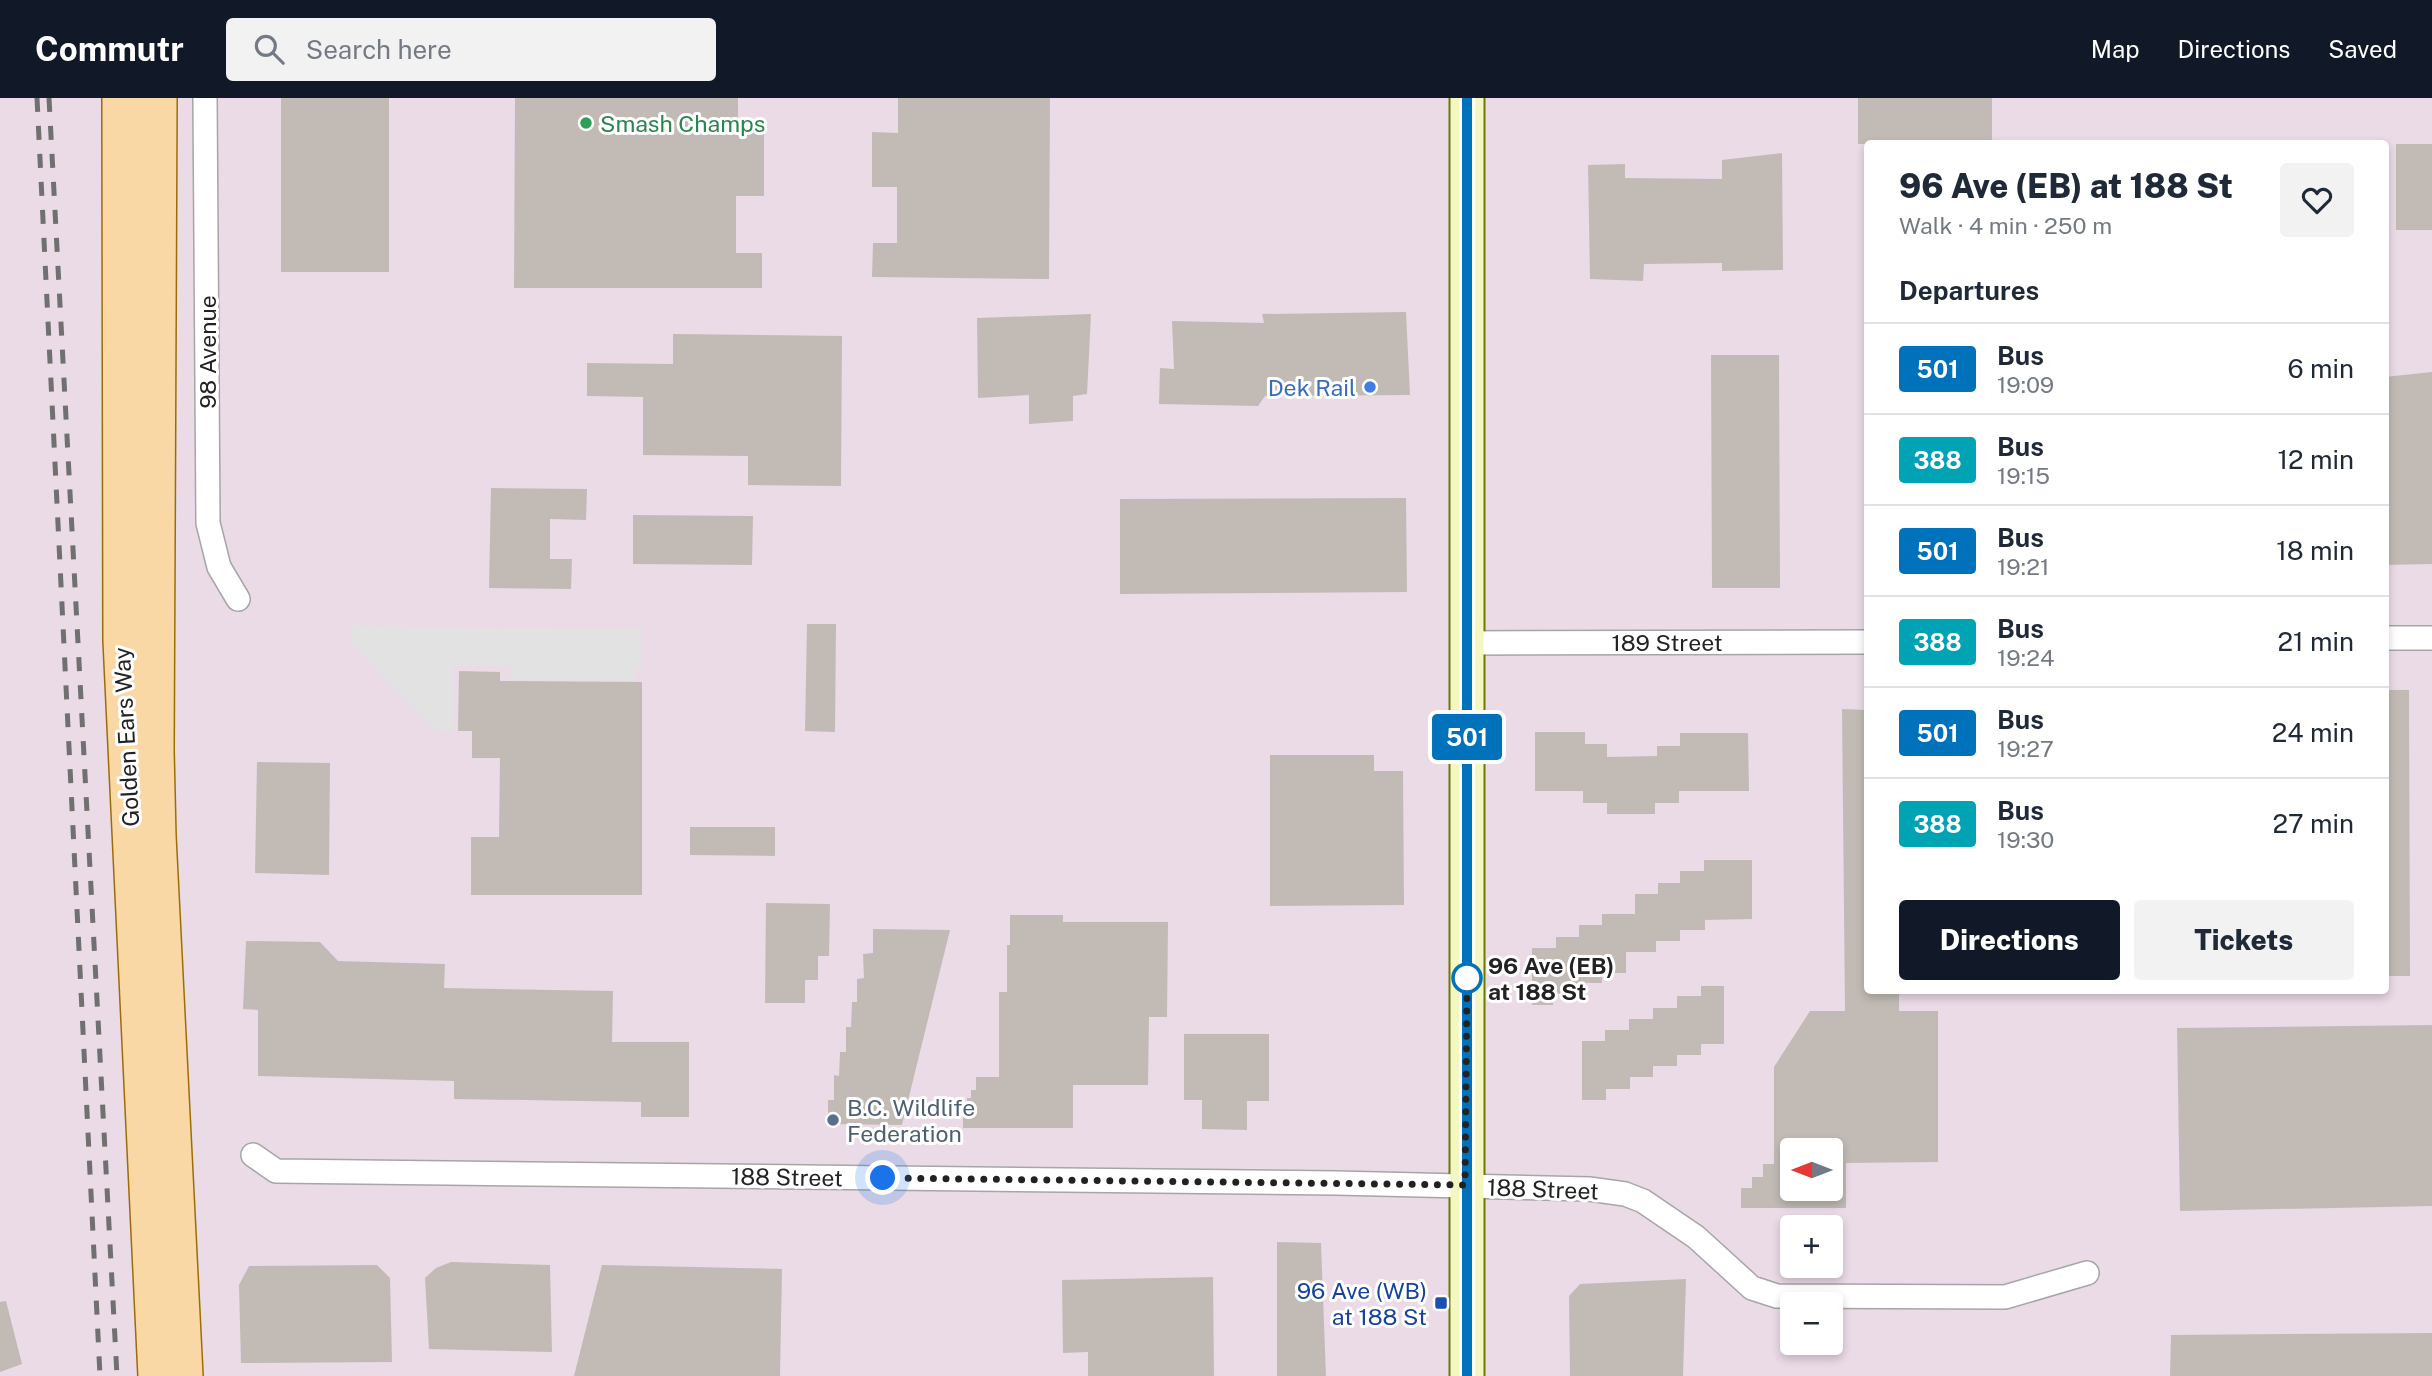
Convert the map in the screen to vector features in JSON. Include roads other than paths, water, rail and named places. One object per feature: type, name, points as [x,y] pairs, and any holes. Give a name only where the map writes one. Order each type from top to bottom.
[{"type":"main road","name":"Golden Ears Way","points":[[121,98],[121,640],[157,1376]]},
{"type":"main road","name":"Golden Ears Way","points":[[158,98],[156,812],[184,1376]]},
{"type":"main road","points":[[1466,98],[1467,1376]]},
{"type":"street","name":"98 Avenue","points":[[205,98],[208,523],[219,567],[238,599]]},
{"type":"street","points":[[2389,638],[2432,638]]},
{"type":"street","name":"189 Street","points":[[1466,643],[1864,642]]},
{"type":"street","name":"188 Street","points":[[253,1155],[275,1171],[1465,1185],[1590,1189],[1633,1197],[1696,1237],[1752,1288],[1777,1296],[2005,1297],[2087,1273]]},
{"type":"railway","points":[[37,98],[100,1376]]},
{"type":"railway","points":[[49,98],[117,1376]]},
{"type":"place","name":"Smash Champs","points":[[586,123]]},
{"type":"place","name":"Dek Rail","points":[[1370,387]]},
{"type":"place","name":"96 Ave (EB) at 188 St","points":[[1467,978]]},
{"type":"place","name":"B.C. Wildlife Federation","points":[[833,1120]]},
{"type":"place","name":"96 Ave (WB) at 188 St","points":[[1441,1303]]}]
